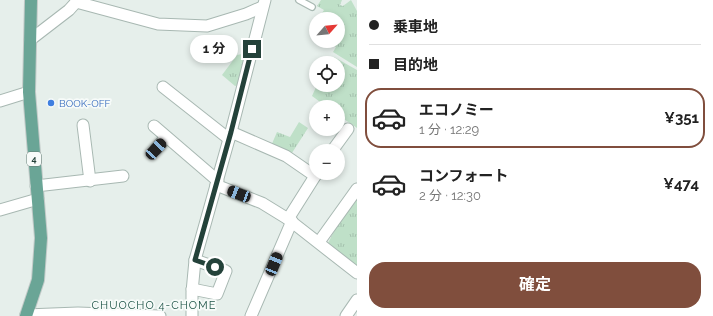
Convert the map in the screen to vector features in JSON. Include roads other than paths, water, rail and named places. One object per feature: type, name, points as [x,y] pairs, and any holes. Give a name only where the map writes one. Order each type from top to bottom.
[{"type":"main road","name":"4","points":[[26,316],[38,280],[41,261],[41,238],[29,92],[31,0]]},
{"type":"street","points":[[30,40],[77,1],[158,24],[207,26],[246,14],[264,4]]},
{"type":"street","points":[[192,316],[192,289],[195,260],[230,136],[264,4]]},
{"type":"street","points":[[163,87],[177,104],[230,136],[286,156],[309,171]]},
{"type":"street","points":[[0,101],[29,92]]},
{"type":"street","points":[[83,124],[90,181]]},
{"type":"street","points":[[154,126],[217,183],[262,203],[290,220],[357,272]]},
{"type":"street","points":[[337,144],[348,129]]},
{"type":"street","points":[[156,149],[166,137]]},
{"type":"street","points":[[36,186],[123,176]]},
{"type":"street","points":[[252,316],[290,220],[313,180]]},
{"type":"street","points":[[319,242],[357,189]]},
{"type":"street","points":[[0,210],[38,199]]},
{"type":"street","points":[[192,289],[217,294],[226,271],[195,260]]},
{"type":"street","points":[[346,316],[357,300]]},
{"type":"street","points":[[26,316],[153,316]]},
{"type":"lane","points":[[299,0],[312,7]]},
{"type":"place","name":"BOOK-OFF","points":[[51,103]]},
{"type":"district","name":"CHUOCHO 4-CHOME","points":[[154,305]]}]
